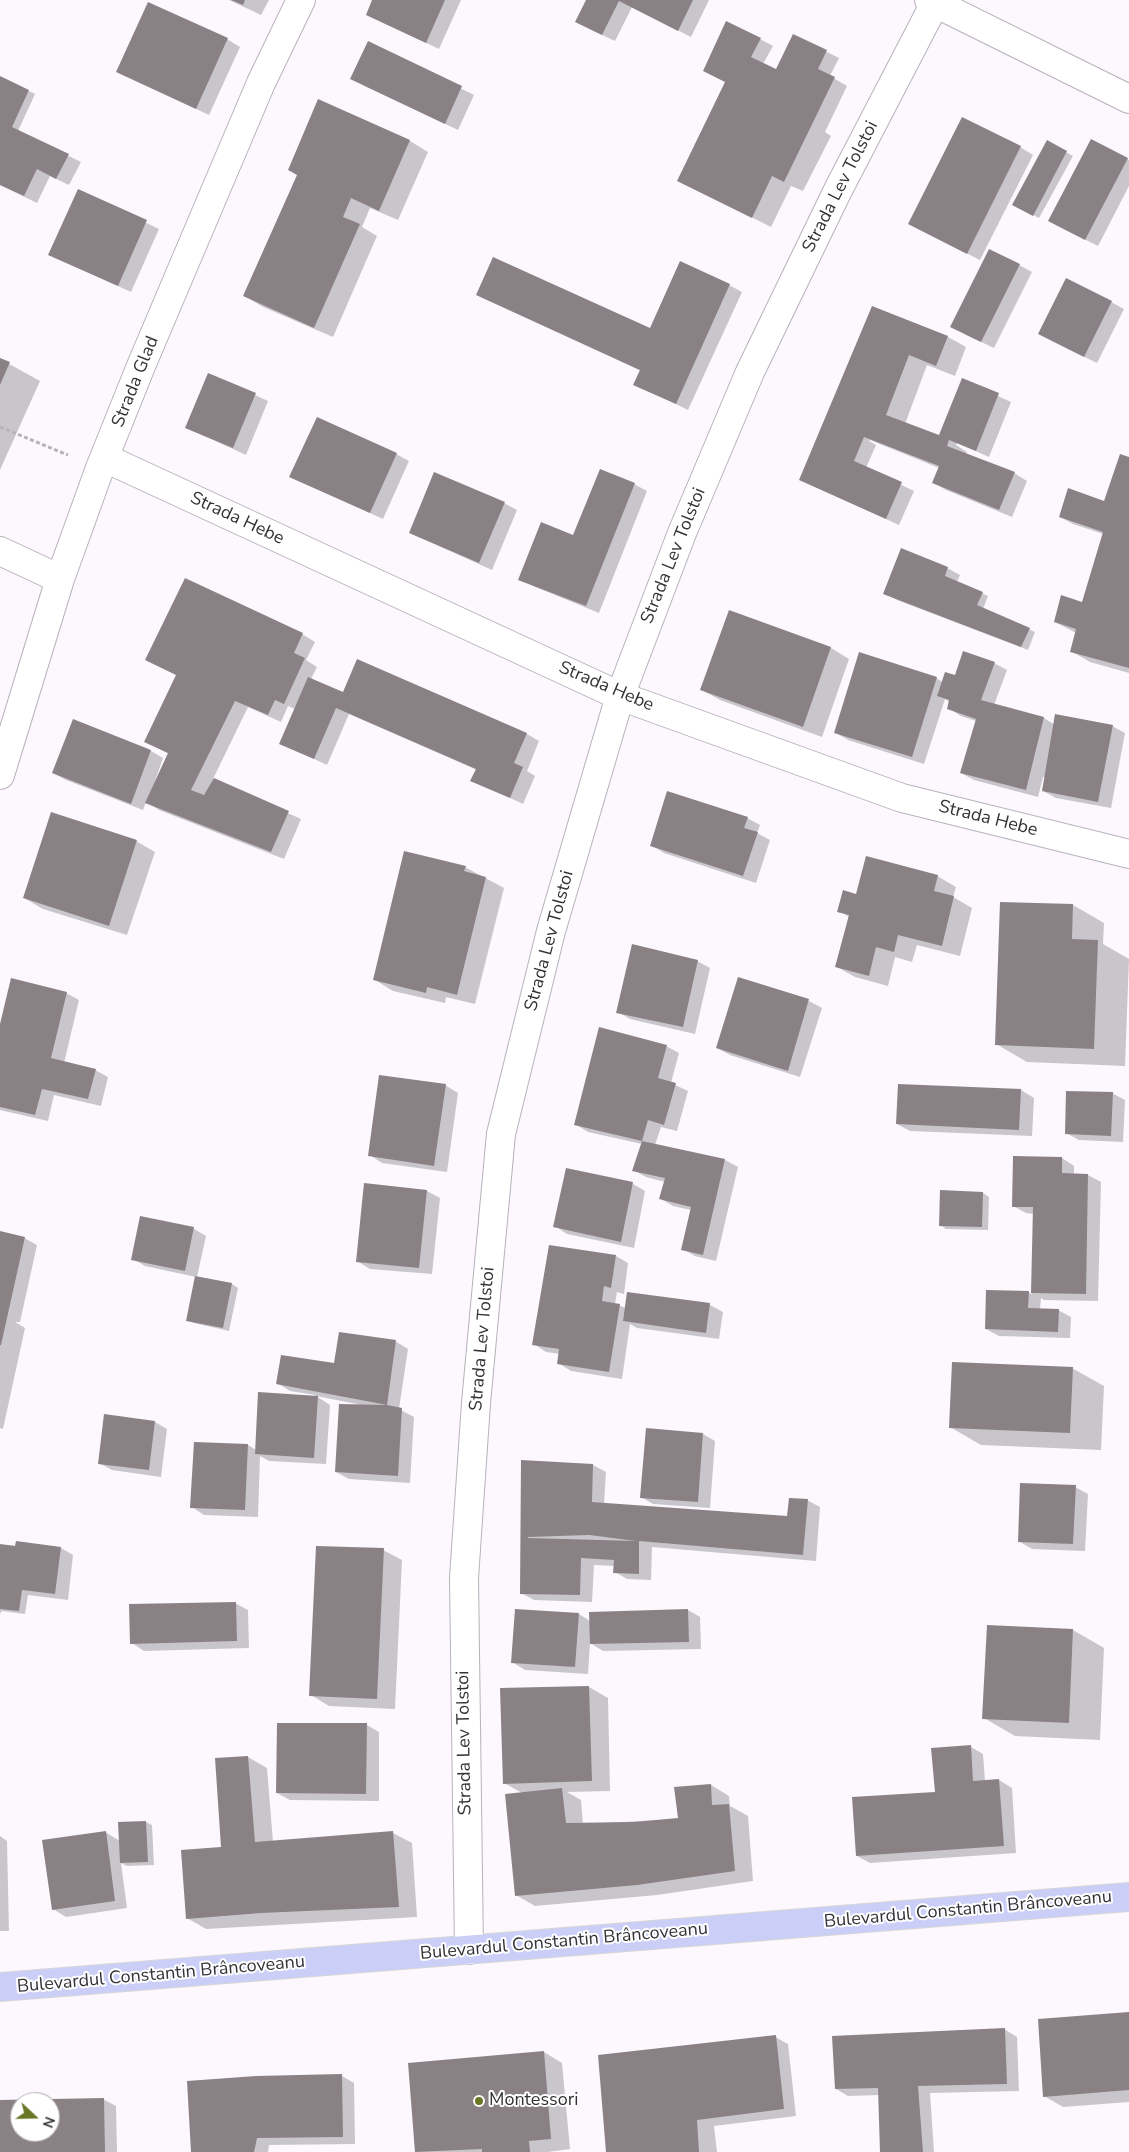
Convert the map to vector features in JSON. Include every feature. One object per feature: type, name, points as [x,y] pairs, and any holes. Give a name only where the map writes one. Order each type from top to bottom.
[{"type":"main road","name":"Bulevardul Constantin Brâncoveanu","points":[[0,1987],[1129,1897]]},
{"type":"street","name":"Strada Glad","points":[[0,775],[60,579],[105,458],[141,366],[261,83],[301,0]]},
{"type":"street","points":[[932,2],[1129,99]]},
{"type":"street","name":"Strada Lev Tolstoi","points":[[469,1950],[464,1578],[476,1403],[501,1134],[551,931],[620,696],[682,533],[750,372],[932,2]]},
{"type":"street","name":"Strada Hebe","points":[[105,458],[620,696],[902,798],[1129,854]]},
{"type":"street","points":[[0,551],[60,579]]},
{"type":"path","points":[[0,427],[52,449]]},
{"type":"building","points":[[231,0],[245,0],[243,5]]},
{"type":"building","points":[[372,0],[445,0],[426,43],[366,15]]},
{"type":"building","points":[[586,0],[693,0],[678,31],[619,1],[602,35],[575,22]]},
{"type":"building","points":[[148,2],[228,38],[196,109],[116,72]]},
{"type":"building","points":[[726,21],[761,38],[751,57],[776,69],[793,34],[827,50],[818,69],[835,77],[784,182],[772,176],[752,218],[677,181],[725,82],[703,71]]},
{"type":"building","points":[[368,41],[462,86],[445,124],[350,79]]},
{"type":"building","points":[[0,76],[29,90],[12,127],[69,154],[56,179],[37,169],[24,196],[0,185]]},
{"type":"building","points":[[318,99],[410,140],[379,211],[351,198],[343,217],[360,224],[314,328],[243,296],[297,175],[288,170]]},
{"type":"building","points":[[962,117],[1021,146],[967,254],[908,224]]},
{"type":"building","points":[[1091,139],[1128,158],[1085,240],[1048,221]]},
{"type":"building","points":[[1047,140],[1067,151],[1033,216],[1012,205]]},
{"type":"building","points":[[78,189],[147,220],[118,286],[48,255]]},
{"type":"building","points":[[989,249],[1020,264],[981,342],[950,327]]},
{"type":"building","points":[[493,257],[650,328],[680,261],[730,284],[676,404],[633,385],[640,370],[476,295]]},
{"type":"building","points":[[1066,278],[1112,301],[1084,357],[1038,334]]},
{"type":"building","points":[[872,306],[948,336],[936,366],[909,355],[886,415],[939,435],[962,378],[999,393],[976,451],[949,440],[947,446],[1015,472],[999,510],[932,483],[939,466],[864,437],[854,461],[902,482],[886,519],[799,480]]},
{"type":"building","points":[[0,358],[10,362],[0,385]]},
{"type":"building","points":[[208,373],[256,393],[233,448],[185,428]]},
{"type":"building","points":[[317,417],[397,453],[370,513],[289,477]]},
{"type":"building","points":[[1120,454],[1129,457],[1129,668],[1070,652],[1076,629],[1054,622],[1061,595],[1082,602],[1103,532],[1059,517],[1068,488],[1104,501]]},
{"type":"building","points":[[600,469],[635,483],[586,606],[518,580],[541,522],[573,535]]},
{"type":"building","points":[[434,472],[505,502],[479,563],[409,533]]},
{"type":"building","points":[[901,548],[948,567],[945,576],[983,592],[977,605],[1030,628],[1021,647],[883,594]]},
{"type":"building","points":[[185,578],[303,633],[294,653],[305,658],[284,704],[275,700],[268,715],[235,701],[191,790],[204,795],[214,778],[289,811],[271,852],[145,803],[168,753],[144,742],[176,675],[145,660]]},
{"type":"building","points":[[729,610],[831,647],[803,727],[700,690]]},
{"type":"building","points":[[963,651],[995,662],[981,700],[1044,717],[1026,790],[960,773],[976,719],[947,709],[949,700],[937,696],[945,672],[955,675]]},
{"type":"building","points":[[859,652],[937,677],[912,757],[834,733]]},
{"type":"building","points":[[357,659],[527,733],[514,763],[523,767],[510,798],[470,781],[476,769],[336,708],[314,759],[279,744],[308,677],[343,692]]},
{"type":"building","points":[[1055,714],[1113,725],[1098,802],[1042,791]]},
{"type":"building","points":[[73,719],[151,750],[131,804],[52,773]]},
{"type":"building","points":[[667,791],[748,817],[744,828],[758,832],[743,876],[650,846]]},
{"type":"building","points":[[51,812],[137,840],[109,926],[23,898]]},
{"type":"building","points":[[404,851],[466,866],[464,871],[486,877],[457,995],[427,987],[426,993],[373,980]]},
{"type":"building","points":[[866,856],[938,875],[934,891],[954,896],[942,946],[898,935],[894,952],[876,947],[869,976],[835,967],[849,915],[837,912],[843,890],[856,894]]},
{"type":"building","points":[[1000,902],[1073,904],[1072,939],[1098,940],[1094,1049],[995,1045]]},
{"type":"building","points":[[632,944],[698,960],[683,1027],[616,1013]]},
{"type":"building","points":[[738,977],[809,999],[788,1071],[716,1048]]},
{"type":"building","points":[[11,978],[67,992],[51,1058],[96,1069],[88,1099],[42,1089],[35,1115],[0,1107],[0,1024]]},
{"type":"building","points":[[599,1027],[667,1045],[658,1078],[676,1083],[664,1125],[648,1120],[642,1141],[574,1125]]},
{"type":"building","points":[[379,1075],[446,1084],[434,1166],[368,1156]]},
{"type":"building","points":[[898,1084],[1021,1089],[1019,1130],[896,1124]]},
{"type":"building","points":[[1066,1091],[1113,1092],[1111,1136],[1065,1134]]},
{"type":"building","points":[[642,1141],[725,1159],[703,1255],[681,1250],[691,1207],[659,1199],[665,1178],[632,1171]]},
{"type":"building","points":[[1013,1156],[1062,1157],[1062,1173],[1088,1174],[1086,1294],[1031,1293],[1033,1207],[1012,1207]]},
{"type":"building","points":[[566,1168],[633,1182],[621,1242],[553,1227]]},
{"type":"building","points":[[364,1183],[427,1190],[419,1268],[356,1262]]},
{"type":"building","points":[[940,1190],[983,1192],[982,1227],[939,1226]]},
{"type":"building","points":[[140,1216],[194,1227],[185,1271],[131,1260]]},
{"type":"building","points":[[0,1231],[25,1237],[1,1345],[0,1345]]},
{"type":"building","points":[[549,1245],[616,1255],[611,1288],[604,1286],[602,1301],[620,1304],[609,1372],[557,1364],[559,1349],[532,1345]]},
{"type":"building","points":[[195,1276],[232,1283],[223,1328],[186,1321]]},
{"type":"building","points":[[986,1290],[1029,1291],[1028,1308],[1059,1309],[1058,1332],[985,1329]]},
{"type":"building","points":[[627,1292],[710,1303],[706,1333],[623,1321]]},
{"type":"building","points":[[339,1332],[396,1340],[387,1405],[276,1384],[281,1355],[334,1363]]},
{"type":"building","points":[[952,1362],[1073,1367],[1070,1433],[949,1428]]},
{"type":"building","points":[[258,1392],[318,1396],[314,1458],[255,1454]]},
{"type":"building","points":[[339,1404],[387,1405],[402,1408],[398,1476],[335,1472]]},
{"type":"building","points":[[104,1414],[155,1421],[149,1470],[98,1464]]},
{"type":"building","points":[[646,1428],[703,1433],[698,1502],[640,1498]]},
{"type":"building","points":[[194,1442],[248,1444],[245,1510],[190,1508]]},
{"type":"building","points":[[521,1460],[593,1464],[592,1502],[787,1516],[789,1498],[808,1499],[803,1555],[639,1541],[639,1574],[613,1573],[614,1560],[581,1558],[580,1595],[520,1594]],"holes":[[[589,1535],[636,1541],[528,1538],[528,1537]]]},
{"type":"building","points":[[1020,1483],[1076,1485],[1073,1544],[1018,1542]]},
{"type":"building","points":[[16,1541],[61,1547],[55,1594],[22,1590],[19,1611],[0,1609],[0,1544],[15,1546]]},
{"type":"building","points":[[316,1546],[384,1548],[377,1699],[309,1696]]},
{"type":"building","points":[[236,1602],[237,1641],[130,1644],[129,1604]]},
{"type":"building","points":[[515,1609],[579,1613],[575,1667],[511,1663]]},
{"type":"building","points":[[688,1609],[689,1642],[590,1644],[589,1612]]},
{"type":"building","points":[[987,1625],[1073,1629],[1069,1723],[982,1719]]},
{"type":"building","points":[[589,1686],[592,1781],[503,1784],[500,1688]]},
{"type":"building","points":[[277,1723],[367,1723],[366,1794],[276,1793]]},
{"type":"building","points":[[971,1745],[973,1781],[999,1779],[1004,1846],[856,1856],[852,1797],[935,1792],[931,1748]]},
{"type":"building","points":[[248,1756],[255,1842],[393,1831],[399,1907],[261,1913],[186,1919],[181,1850],[221,1847],[215,1758]]},
{"type":"building","points":[[711,1784],[712,1805],[729,1804],[735,1871],[637,1885],[515,1896],[505,1794],[562,1788],[566,1823],[634,1822],[678,1818],[674,1787]]},
{"type":"building","points":[[146,1821],[148,1862],[120,1863],[118,1822]]},
{"type":"building","points":[[106,1831],[115,1901],[52,1910],[42,1840]]},
{"type":"building","points":[[1129,2012],[1129,2090],[1043,2097],[1038,2019]]},
{"type":"building","points":[[1005,2028],[1007,2084],[918,2086],[923,2152],[880,2152],[878,2088],[835,2089],[832,2036]]},
{"type":"building","points":[[776,2035],[784,2109],[697,2120],[699,2152],[606,2152],[598,2055]]},
{"type":"building","name":"Montessori","points":[[544,2051],[551,2139],[529,2141],[530,2152],[482,2152],[482,2149],[415,2152],[408,2063]]},
{"type":"building","points":[[342,2074],[343,2137],[257,2138],[254,2152],[191,2152],[187,2081],[256,2076]]},
{"type":"building","points":[[104,2098],[105,2152],[0,2152],[0,2100],[10,2100],[10,2142],[60,2142],[60,2099]]},
{"type":"place","name":"Montessori","points":[[479,2101]]}]
